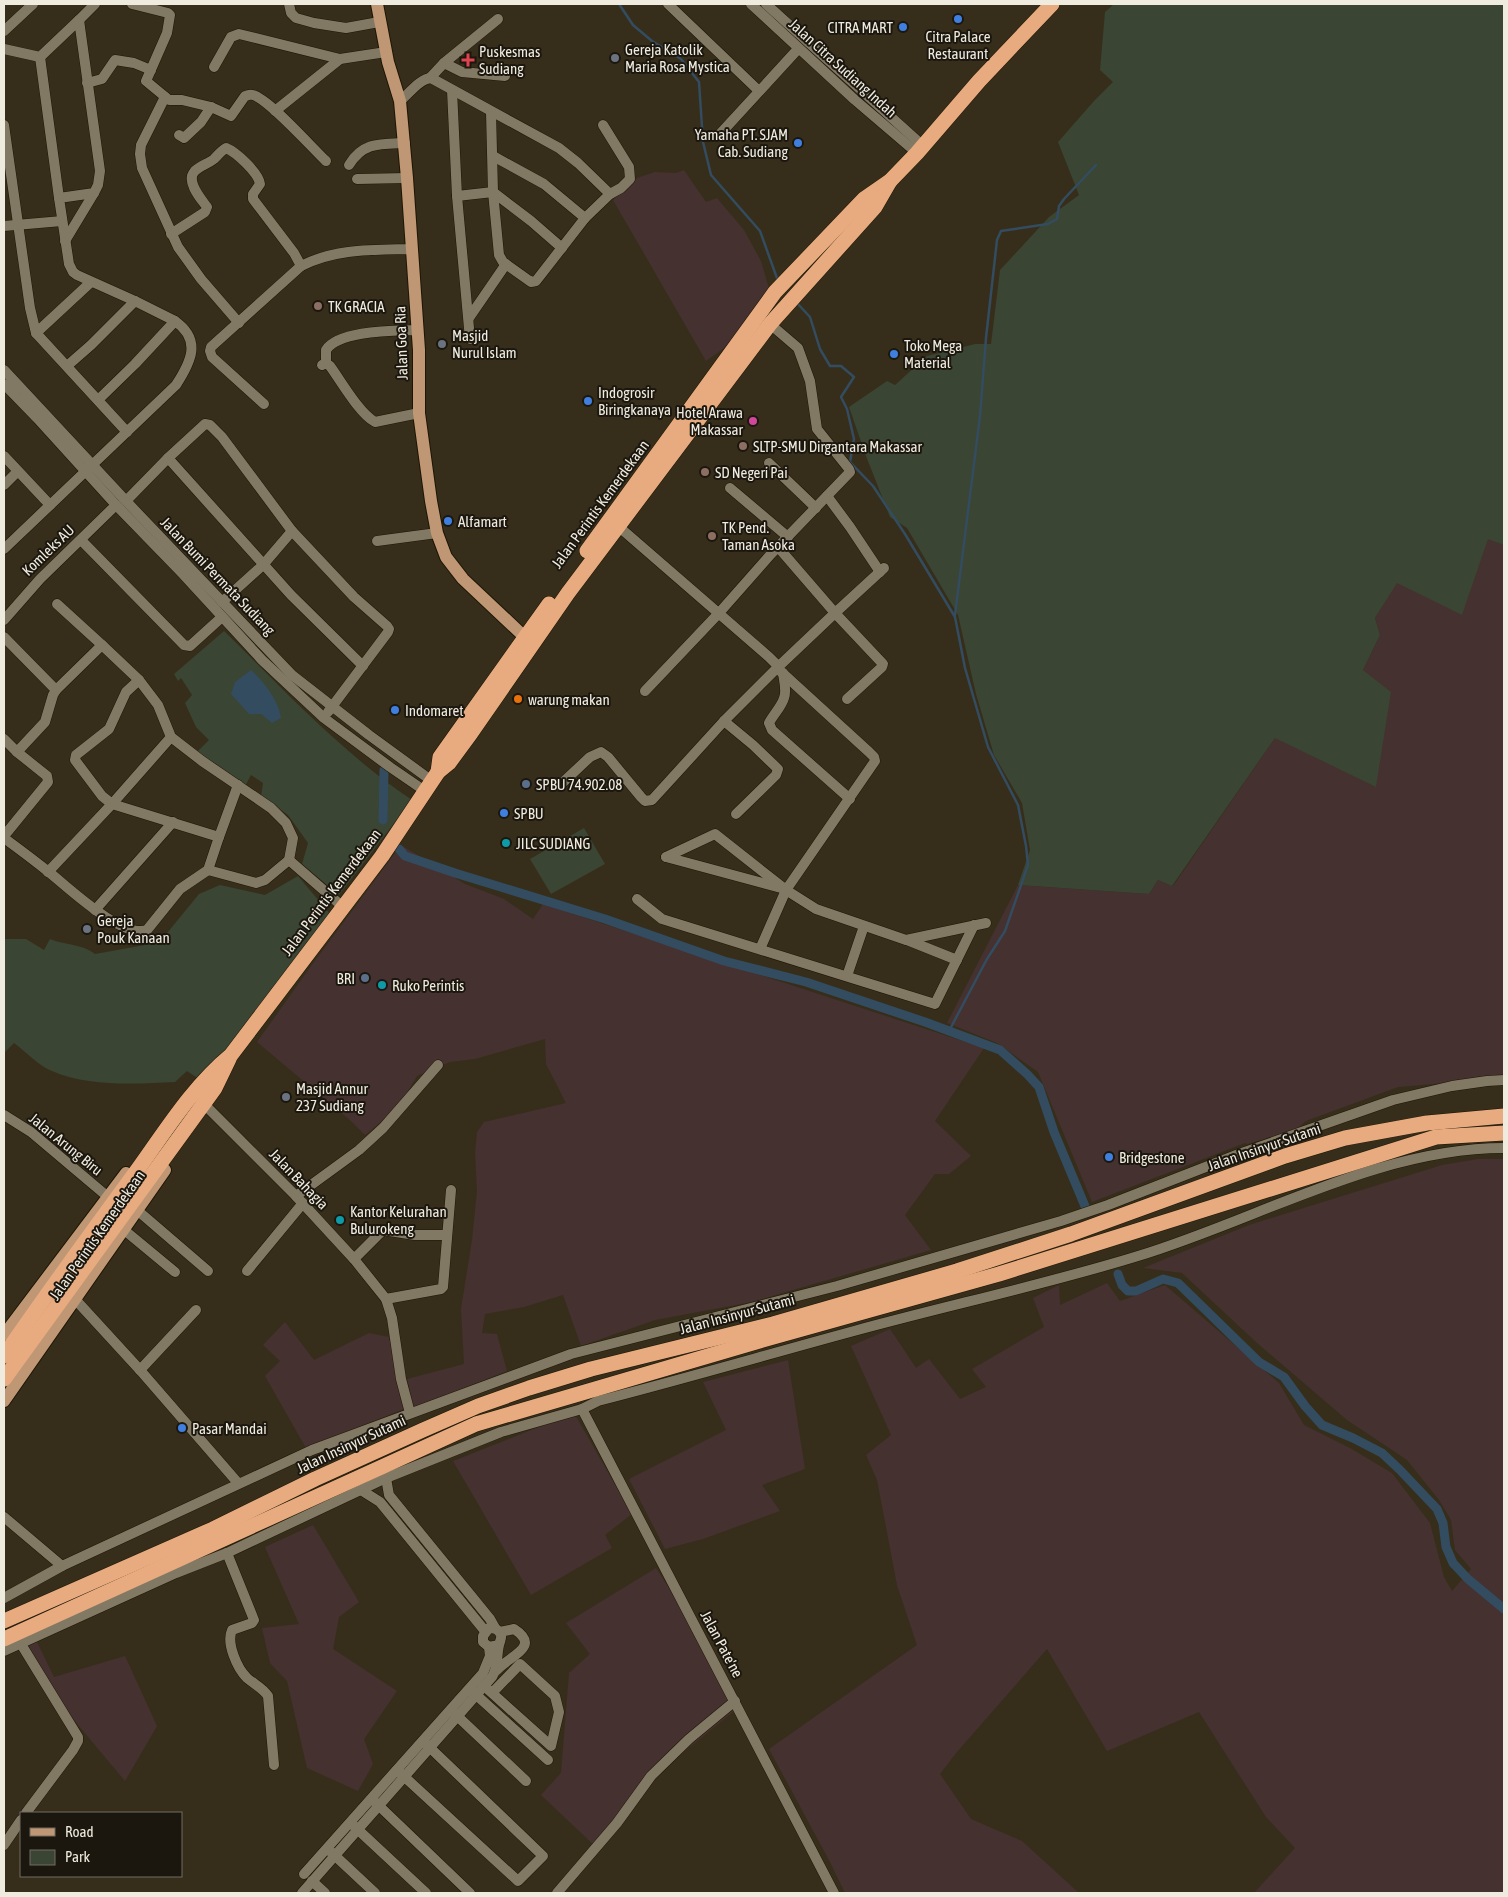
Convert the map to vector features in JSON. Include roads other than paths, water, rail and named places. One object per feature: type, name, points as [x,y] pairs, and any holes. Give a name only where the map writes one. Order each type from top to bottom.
[{"type":"highway","name":"Jalan Perintis Kemerdekaan","points":[[4,1379],[210,1084],[216,1067],[231,1055],[337,902],[382,856],[432,781],[472,733],[529,641],[713,376],[775,292],[864,199],[890,181],[920,150],[979,81],[1052,4]]},
{"type":"highway","name":"Jalan Perintis Kemerdekaan","points":[[529,641],[770,324],[875,208],[890,181]]},
{"type":"highway","name":"Jalan Perintis Kemerdekaan","points":[[4,1356],[179,1112],[210,1084]]},
{"type":"highway","name":"Jalan Insinyur Sutami","points":[[4,1621],[205,1533],[315,1479],[439,1423],[478,1406],[529,1388],[591,1369],[773,1324],[957,1271],[1071,1234],[1285,1156],[1345,1138],[1427,1123],[1504,1116]]},
{"type":"highway","points":[[4,1639],[476,1424],[766,1339],[999,1274],[1436,1137],[1504,1133]]},
{"type":"main road","name":"Jalan Goa Ria","points":[[377,4],[386,52],[400,101],[405,143],[417,330],[419,413],[437,533],[446,557],[463,579],[529,641]]},
{"type":"main road","name":"Jalan Perintis Kemerdekaan","points":[[4,1335],[192,1087],[210,1084],[214,1099],[4,1401]]},
{"type":"street","points":[[4,31],[33,4]]},
{"type":"street","points":[[40,58],[95,4]]},
{"type":"street","points":[[132,4],[170,15],[166,33],[146,80],[166,97],[172,100],[182,100],[211,107],[231,116],[245,96],[254,95],[275,111],[326,162]]},
{"type":"street","points":[[289,4],[291,13],[296,18],[314,23],[346,28],[380,22]]},
{"type":"street","points":[[668,4],[759,91]]},
{"type":"street","name":"Jalan Citra Sudiang Indah","points":[[751,4],[764,7],[920,150]]},
{"type":"street","name":"Jalan Citra Sudiang Indah","points":[[764,7],[798,49],[855,100],[920,150]]},
{"type":"street","points":[[400,101],[430,78],[444,62],[498,19]]},
{"type":"street","points":[[65,241],[98,185],[100,171],[79,20]]},
{"type":"street","points":[[214,67],[231,37],[239,34],[340,58],[386,52]]},
{"type":"street","points":[[4,49],[40,58]]},
{"type":"street","points":[[720,134],[798,49]]},
{"type":"street","points":[[4,549],[176,385],[183,374],[193,345],[187,332],[175,321],[77,275],[70,268],[40,58]]},
{"type":"street","points":[[275,111],[340,58]]},
{"type":"street","points":[[88,83],[102,79],[115,60],[134,63],[151,70]]},
{"type":"street","points":[[444,62],[462,72],[505,76]]},
{"type":"street","points":[[430,78],[558,148],[578,163],[610,194]]},
{"type":"street","points":[[452,90],[457,196],[470,339]]},
{"type":"street","points":[[166,97],[143,141],[140,154],[142,168],[171,234],[201,279],[238,323]]},
{"type":"street","points":[[179,135],[184,138],[191,133],[211,107]]},
{"type":"street","points":[[491,112],[498,252],[506,264],[533,282],[585,218],[610,194],[621,188],[630,179],[629,167],[604,125]]},
{"type":"street","points":[[4,125],[30,308],[36,332],[127,432]]},
{"type":"street","points":[[349,166],[356,155],[369,147],[377,144],[405,143]]},
{"type":"street","points":[[171,234],[206,212],[206,207],[193,186],[192,176],[195,171],[214,159],[226,148],[233,151],[257,176],[260,184],[253,194],[253,199],[294,253],[301,266]]},
{"type":"street","points":[[493,156],[544,184],[585,218]]},
{"type":"street","points":[[357,179],[407,178]]},
{"type":"street","points":[[59,198],[94,192]]},
{"type":"street","points":[[457,196],[494,192],[562,248]]},
{"type":"street","points":[[4,226],[18,223],[62,221]]},
{"type":"street","points":[[264,404],[212,356],[211,347],[301,266],[335,254],[352,251],[412,249]]},
{"type":"street","points":[[469,318],[506,264]]},
{"type":"street","points":[[36,332],[91,282]]},
{"type":"street","points":[[67,366],[135,301]]},
{"type":"street","points":[[98,400],[175,321]]},
{"type":"street","points":[[645,691],[850,472],[816,428],[810,381],[798,348],[770,324]]},
{"type":"street","points":[[417,330],[338,339],[326,350],[324,364],[330,366],[363,411],[374,421],[419,413]]},
{"type":"street","name":"Jalan Bumi Permata Sudiang","points":[[4,370],[183,574],[262,660],[324,718],[390,768],[432,781]]},
{"type":"street","name":"Jalan Bumi Permata Sudiang","points":[[4,384],[89,468]]},
{"type":"street","name":"Komleks AU","points":[[4,620],[40,578],[205,424],[210,425],[222,437],[292,531]]},
{"type":"street","points":[[4,456],[50,505]]},
{"type":"street","points":[[168,458],[303,608],[363,666]]},
{"type":"street","points":[[769,463],[816,508]]},
{"type":"street","points":[[4,485],[17,472]]},
{"type":"street","points":[[730,488],[788,537]]},
{"type":"street","points":[[559,786],[590,757],[601,752],[645,801],[652,800],[724,722],[835,613],[882,570],[827,496]]},
{"type":"street","name":"Jalan Bumi Permata Sudiang","points":[[121,503],[222,602],[292,675],[368,735],[432,781]]},
{"type":"street","points":[[618,526],[719,613],[874,757],[873,765],[786,890],[760,950]]},
{"type":"street","points":[[222,602],[263,565],[292,531],[354,597],[389,627],[388,632],[324,718]]},
{"type":"street","points":[[377,541],[437,533]]},
{"type":"street","points":[[81,540],[184,645],[190,646],[222,616]]},
{"type":"street","points":[[778,547],[835,613],[883,664],[847,699]]},
{"type":"street","points":[[57,604],[138,680],[158,705],[171,737],[202,761],[271,808],[287,824],[293,838],[290,860],[265,880],[256,883],[208,870]]},
{"type":"street","points":[[4,637],[56,690]]},
{"type":"street","points":[[17,752],[45,722],[56,690],[102,645]]},
{"type":"street","points":[[779,669],[786,690],[784,699],[769,723],[772,730],[850,799]]},
{"type":"street","points":[[138,680],[126,692],[109,729],[74,758],[76,763],[102,796],[112,804],[219,837]]},
{"type":"street","points":[[724,722],[753,745],[778,769],[776,775],[736,814]]},
{"type":"street","points":[[48,872],[112,804],[171,737]]},
{"type":"street","points":[[4,739],[47,776],[49,781],[5,840],[95,910],[120,925],[136,930],[146,931],[180,889],[208,870],[238,785]]},
{"type":"street","points":[[95,910],[173,822]]},
{"type":"street","points":[[786,890],[666,857],[715,834],[786,890],[816,909],[957,960]]},
{"type":"street","points":[[290,860],[337,902]]},
{"type":"street","points":[[637,899],[662,919],[935,1004],[974,925]]},
{"type":"street","points":[[906,940],[986,923]]},
{"type":"street","points":[[847,976],[864,926]]},
{"type":"street","points":[[247,1271],[300,1200],[383,1128],[438,1065]]},
{"type":"street","points":[[4,1598],[62,1566],[312,1450],[571,1354],[837,1286],[1061,1221],[1108,1205],[1239,1154],[1393,1100],[1452,1086],[1504,1080]]},
{"type":"street","name":"Jalan Bahagia","points":[[208,1108],[300,1200],[354,1259],[386,1299],[392,1318],[401,1379],[410,1413]]},
{"type":"street","name":"Jalan Arung Biru","points":[[4,1115],[31,1132],[108,1197]]},
{"type":"street","points":[[4,1651],[176,1573],[227,1553],[386,1478],[501,1432],[582,1409],[598,1401],[908,1316],[1031,1286],[1140,1256],[1378,1169],[1456,1150],[1504,1148]]},
{"type":"street","points":[[386,1299],[441,1289],[451,1190]]},
{"type":"street","points":[[137,1210],[208,1271]]},
{"type":"street","points":[[123,1229],[174,1272]]},
{"type":"street","points":[[354,1259],[383,1230],[415,1235],[447,1235]]},
{"type":"street","points":[[74,1298],[140,1370],[238,1483]]},
{"type":"street","points":[[140,1370],[196,1310]]},
{"type":"street","name":"Jalan Pate'ne","points":[[582,1409],[834,1893]]},
{"type":"street","points":[[386,1478],[389,1495],[490,1619],[493,1630]]},
{"type":"street","points":[[302,1893],[308,1878],[330,1852],[473,1692],[488,1665],[494,1646],[501,1638],[380,1502],[361,1490]]},
{"type":"street","points":[[380,1502],[381,1498],[389,1495]]},
{"type":"street","points":[[4,1516],[62,1566]]},
{"type":"street","points":[[227,1553],[254,1620],[252,1623],[232,1630],[230,1642],[243,1673],[268,1696],[274,1764]]},
{"type":"street","points":[[473,1692],[484,1686],[503,1662],[518,1654],[524,1648],[525,1641],[521,1633],[514,1629],[493,1630],[483,1636],[484,1642],[494,1646]]},
{"type":"street","points":[[21,1644],[78,1736],[76,1745],[27,1812]]},
{"type":"street","points":[[494,1646],[498,1663],[496,1671]]},
{"type":"street","points":[[484,1686],[551,1746],[559,1712],[555,1696],[520,1664],[492,1693]]},
{"type":"street","points":[[473,1692],[548,1760]]},
{"type":"street","points":[[557,1893],[617,1823],[650,1776],[689,1739],[735,1701]]},
{"type":"street","points":[[454,1713],[526,1780]]},
{"type":"street","points":[[401,1773],[518,1881],[542,1856],[427,1744]]},
{"type":"street","points":[[375,1802],[470,1893]]},
{"type":"street","points":[[4,1844],[20,1821]]},
{"type":"street","points":[[354,1826],[426,1893]]},
{"type":"street","points":[[330,1852],[375,1893]]},
{"type":"street","points":[[308,1878],[325,1893]]},
{"type":"water","points":[[251,670],[266,686],[280,712],[281,718],[272,723],[261,714],[249,714],[231,694],[235,682]]},
{"type":"waterway","points":[[619,4],[633,25],[652,41],[681,59],[699,82],[703,142],[711,175],[760,231],[778,281]]},
{"type":"waterway","points":[[955,615],[980,416],[986,338],[997,240],[1001,231],[1048,224],[1057,219],[1059,206],[1064,199],[1096,165]]},
{"type":"waterway","points":[[797,303],[810,317],[820,349],[830,366],[841,366],[854,377],[841,397],[847,409],[854,439],[850,462],[873,486],[905,534],[955,617],[965,668],[988,747],[1018,805],[1028,865],[1005,931],[987,959],[949,1031]]},
{"type":"waterway","points":[[383,820],[384,770]]},
{"type":"waterway","points":[[399,849],[405,856],[455,873],[605,919],[724,961],[806,982],[925,1022],[1000,1050],[1039,1087],[1054,1132],[1087,1211]]},
{"type":"waterway","points":[[1118,1274],[1122,1285],[1128,1291],[1136,1291],[1163,1279],[1178,1283],[1259,1362],[1284,1377],[1305,1406],[1322,1425],[1382,1453],[1437,1509],[1443,1523],[1446,1547],[1453,1563],[1468,1579],[1504,1609]]},
{"type":"place","name":"Citra Palace Restaurant","points":[[958,19]]},
{"type":"place","name":"CITRA MART","points":[[903,27]]},
{"type":"place","name":"Gereja Katolik Maria Rosa Mystica","points":[[615,58]]},
{"type":"place","name":"Puskesmas Sudiang","points":[[468,60]]},
{"type":"place","name":"Yamaha PT. SJAM Cab. Sudiang","points":[[798,143]]},
{"type":"place","name":"TK GRACIA","points":[[318,306]]},
{"type":"place","name":"Masjid Nurul Islam","points":[[442,344]]},
{"type":"place","name":"Toko Mega Material","points":[[894,354]]},
{"type":"place","name":"Indogrosir Biringkanaya","points":[[588,401]]},
{"type":"place","name":"Hotel Arawa Makassar","points":[[753,421]]},
{"type":"place","name":"SLTP-SMU Dirgantara Makassar","points":[[743,446]]},
{"type":"place","name":"SD Negeri Pai","points":[[705,472]]},
{"type":"place","name":"Alfamart","points":[[448,521]]},
{"type":"place","name":"TK Pend. Taman Asoka","points":[[712,536]]},
{"type":"place","name":"warung makan","points":[[518,699]]},
{"type":"place","name":"Indomaret","points":[[395,710]]},
{"type":"place","name":"SPBU 74.902.08","points":[[526,784]]},
{"type":"place","name":"SPBU","points":[[504,813]]},
{"type":"place","name":"JILC SUDIANG","points":[[506,843]]},
{"type":"place","name":"Gereja Pouk Kanaan","points":[[87,929]]},
{"type":"place","name":"BRI","points":[[365,978]]},
{"type":"place","name":"Ruko Perintis","points":[[382,985]]},
{"type":"place","name":"Masjid Annur 237 Sudiang","points":[[286,1097]]},
{"type":"place","name":"Bridgestone","points":[[1109,1157]]},
{"type":"place","name":"Kantor Kelurahan Bulurokeng","points":[[340,1220]]},
{"type":"place","name":"Pasar Mandai","points":[[182,1428]]}]
